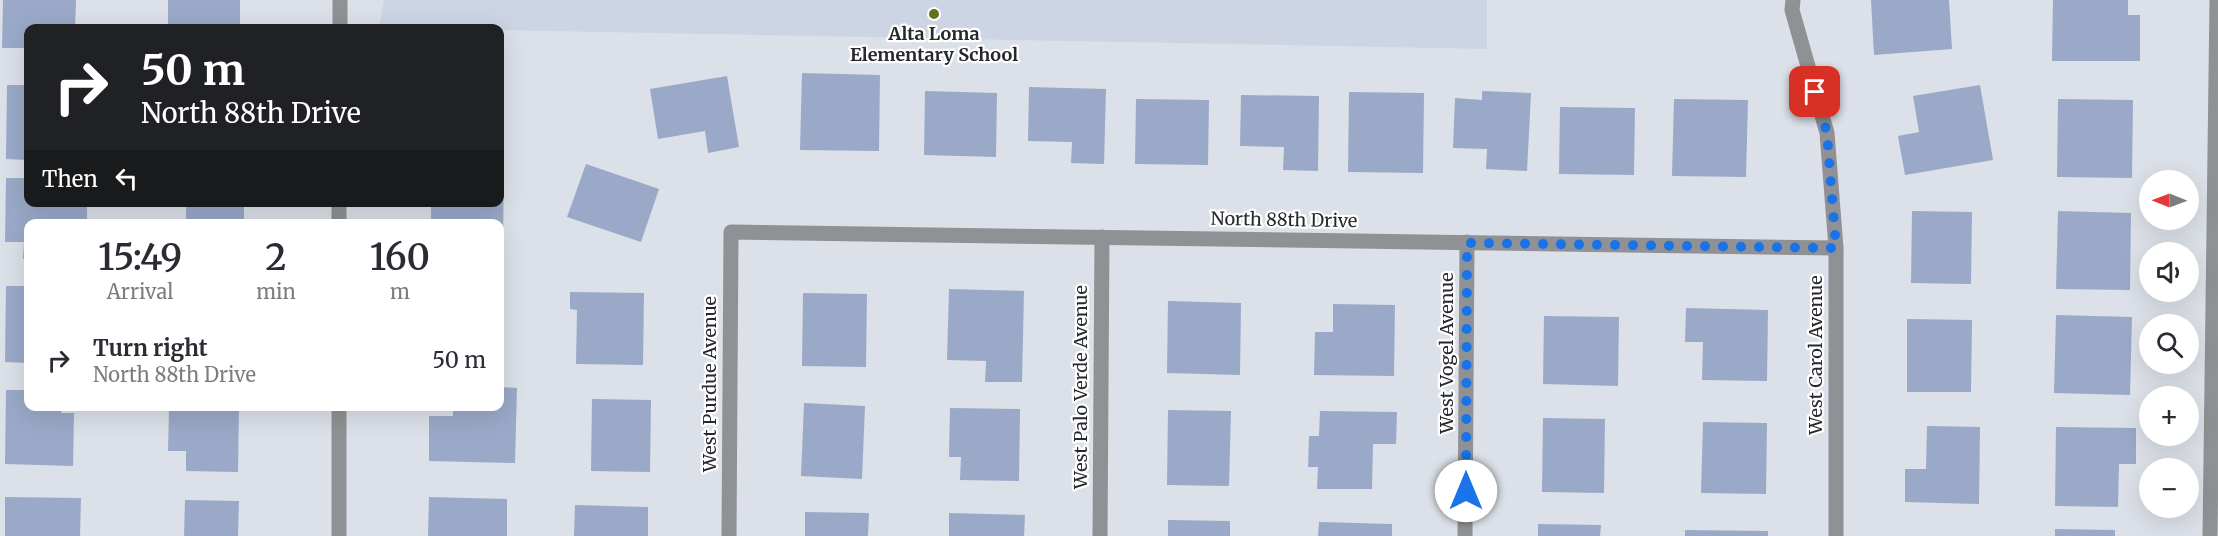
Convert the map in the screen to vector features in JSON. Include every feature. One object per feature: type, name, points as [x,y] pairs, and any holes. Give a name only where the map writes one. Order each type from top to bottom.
[{"type":"street","points":[[340,0],[340,24]]},
{"type":"street","name":"West Carol Avenue","points":[[1793,0],[1792,10],[1827,133],[1836,248],[1836,536]]},
{"type":"street","points":[[2210,536],[2217,0]]},
{"type":"street","name":"North 88th Drive","points":[[731,232],[1836,248]]},
{"type":"street","name":"West Purdue Avenue","points":[[729,536],[731,232]]},
{"type":"street","name":"West Palo Verde Avenue","points":[[1100,536],[1102,237]]},
{"type":"street","name":"West Vogel Avenue","points":[[1466,536],[1467,243]]},
{"type":"street","points":[[339,411],[339,536]]},
{"type":"shaded area","name":"Alta Loma Elementary School","points":[[384,0],[1487,0],[1487,49],[504,30],[504,24],[380,24]]},
{"type":"building","points":[[3,0],[76,0],[75,24],[24,24],[24,48],[2,48]]},
{"type":"building","points":[[168,0],[240,0],[240,24],[168,24]]},
{"type":"building","points":[[1871,0],[1949,0],[1952,49],[1874,55]]},
{"type":"building","points":[[2053,0],[2128,0],[2128,15],[2140,15],[2140,61],[2052,61]]},
{"type":"building","points":[[802,73],[880,75],[879,151],[800,150]]},
{"type":"building","points":[[727,76],[739,147],[708,153],[705,131],[658,139],[650,89]]},
{"type":"building","points":[[7,85],[24,85],[24,160],[6,159]]},
{"type":"building","points":[[1980,85],[1993,160],[1905,175],[1898,136],[1919,132],[1913,96]]},
{"type":"building","points":[[1029,87],[1106,89],[1104,164],[1071,163],[1072,142],[1028,141]]},
{"type":"building","points":[[925,91],[997,93],[996,157],[924,155]]},
{"type":"building","points":[[1482,91],[1531,93],[1527,171],[1486,169],[1487,149],[1453,148],[1455,98],[1482,100]]},
{"type":"building","points":[[1349,92],[1424,93],[1423,173],[1348,172]]},
{"type":"building","points":[[1241,95],[1319,96],[1318,171],[1283,170],[1284,147],[1240,146]]},
{"type":"building","points":[[1136,99],[1209,100],[1208,165],[1135,164]]},
{"type":"building","points":[[1674,99],[1748,100],[1746,177],[1672,176]]},
{"type":"building","points":[[2058,99],[2133,100],[2132,178],[2057,177]]},
{"type":"building","points":[[1560,107],[1635,108],[1634,175],[1559,174]]},
{"type":"building","points":[[586,164],[659,189],[641,242],[567,217]]},
{"type":"building","points":[[6,178],[24,178],[24,207],[87,207],[87,219],[24,219],[24,242],[5,242]]},
{"type":"building","points":[[186,207],[244,207],[244,219],[186,219]]},
{"type":"building","points":[[431,207],[503,207],[503,219],[431,219]]},
{"type":"building","points":[[1912,211],[1972,212],[1971,284],[1911,283]]},
{"type":"building","points":[[2058,211],[2131,213],[2130,290],[2056,289]]},
{"type":"building","points":[[6,286],[24,286],[24,363],[5,362]]},
{"type":"building","points":[[949,289],[1024,291],[1022,382],[985,382],[986,361],[947,360]]},
{"type":"building","points":[[570,292],[644,293],[643,365],[576,364],[577,310],[570,309]]},
{"type":"building","points":[[803,293],[867,294],[866,367],[802,366]]},
{"type":"building","points":[[1168,301],[1241,303],[1240,375],[1167,373]]},
{"type":"building","points":[[1333,304],[1395,305],[1394,376],[1314,375],[1315,332],[1333,332]]},
{"type":"building","points":[[1686,308],[1768,310],[1767,381],[1702,380],[1703,342],[1685,342]]},
{"type":"building","points":[[2056,315],[2132,317],[2130,395],[2054,393]]},
{"type":"building","points":[[1544,316],[1619,317],[1618,386],[1543,384]]},
{"type":"building","points":[[1907,319],[1972,320],[1971,392],[1907,392]]},
{"type":"building","points":[[504,387],[517,388],[515,463],[429,461],[429,416],[453,416],[453,411],[504,411]]},
{"type":"building","points":[[6,390],[24,390],[24,411],[74,413],[73,466],[5,464]]},
{"type":"building","points":[[592,399],[651,400],[650,472],[591,471]]},
{"type":"building","points":[[804,403],[865,406],[862,479],[801,476]]},
{"type":"building","points":[[950,408],[1020,409],[1019,481],[960,480],[961,457],[949,457]]},
{"type":"building","points":[[1168,410],[1231,411],[1229,486],[1167,485]]},
{"type":"building","points":[[169,411],[239,411],[238,472],[186,471],[186,451],[168,451]]},
{"type":"building","points":[[1320,411],[1397,412],[1396,444],[1373,444],[1372,489],[1317,489],[1318,467],[1308,467],[1309,436],[1319,436]]},
{"type":"building","points":[[1543,418],[1605,419],[1604,493],[1542,492]]},
{"type":"building","points":[[1703,422],[1767,423],[1766,494],[1701,493]]},
{"type":"building","points":[[1927,426],[1980,427],[1979,504],[1905,502],[1905,469],[1926,469]]},
{"type":"building","points":[[2056,427],[2136,428],[2136,464],[2119,464],[2118,507],[2055,506]]},
{"type":"building","points":[[5,497],[81,498],[80,536],[5,536]]},
{"type":"building","points":[[429,497],[507,499],[507,536],[428,536]]},
{"type":"building","points":[[185,500],[239,501],[238,536],[184,536]]},
{"type":"building","points":[[575,505],[648,507],[648,536],[574,536]]},
{"type":"building","points":[[805,512],[869,513],[868,536],[805,536]]},
{"type":"building","points":[[949,513],[1025,515],[1024,536],[949,536]]},
{"type":"building","points":[[1168,520],[1230,521],[1230,536],[1168,536]]},
{"type":"building","points":[[1319,522],[1392,524],[1392,536],[1318,536]]},
{"type":"building","points":[[1538,524],[1601,525],[1600,536],[1538,536]]},
{"type":"building","points":[[2055,529],[2115,530],[2115,536],[2055,536]]},
{"type":"building","points":[[1685,530],[1768,531],[1768,536],[1685,536]]},
{"type":"place","name":"Alta Loma Elementary School","points":[[934,14]]},
{"type":"route","points":[[1466,491],[1467,243],[1836,248],[1827,133],[1815,92]]}]
